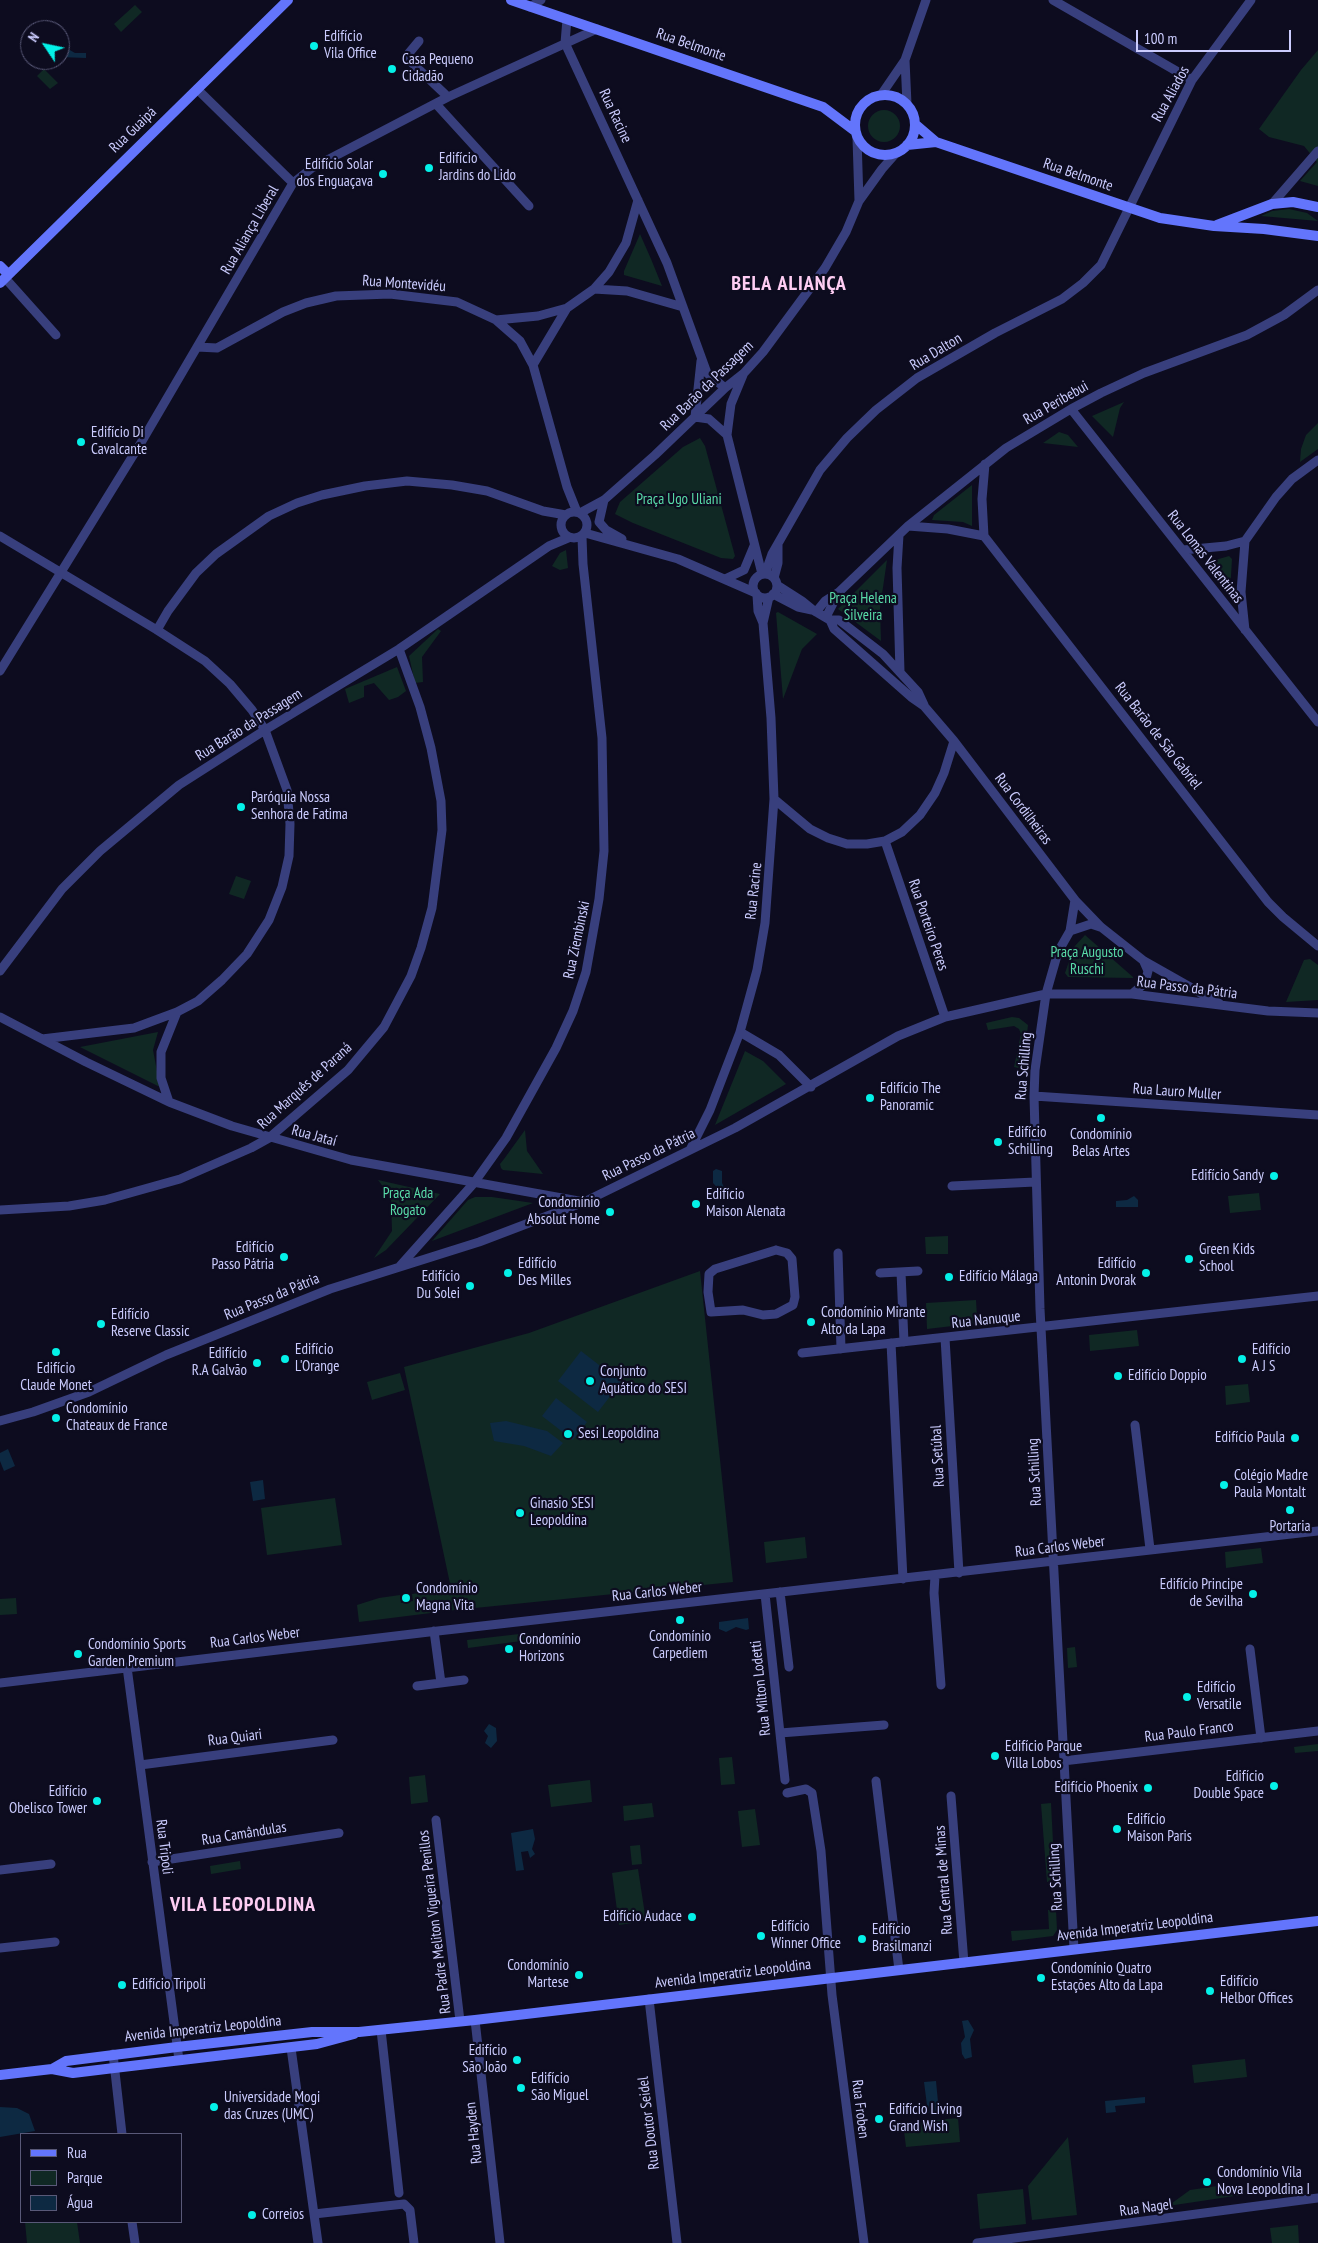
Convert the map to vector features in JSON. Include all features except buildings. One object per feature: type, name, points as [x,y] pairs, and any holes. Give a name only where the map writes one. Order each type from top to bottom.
[{"type":"main road","name":"Rua Guaipá","points":[[4,279],[288,0]]},
{"type":"main road","name":"Rua Belmonte","points":[[511,0],[823,107],[856,134]]},
{"type":"main road","points":[[881,95],[895,96],[907,104],[914,116],[915,124],[913,135],[907,145],[897,152],[885,155],[873,152],[856,134],[856,117],[863,104],[881,95]]},
{"type":"main road","name":"Rua Belmonte","points":[[915,124],[936,142],[1129,209],[1168,219],[1214,226],[1264,229],[1318,236]]},
{"type":"main road","name":"Rua Belmonte","points":[[907,145],[936,142]]},
{"type":"main road","points":[[1214,226],[1268,205],[1293,202],[1318,207]]},
{"type":"main road","points":[[1264,229],[1258,219],[1268,205]]},
{"type":"main road","points":[[0,266],[4,279]]},
{"type":"main road","name":"Avenida Imperatriz Leopoldina","points":[[52,2069],[66,2061],[177,2046],[324,2030],[359,2032],[475,2020],[1318,1921]]},
{"type":"main road","name":"Avenida Imperatriz Leopoldina","points":[[0,2075],[52,2069],[73,2072],[291,2048],[333,2041],[359,2032]]},
{"type":"street","points":[[530,7],[541,0]]},
{"type":"street","points":[[881,95],[905,60],[926,0]]},
{"type":"street","points":[[1053,0],[1192,80]]},
{"type":"street","name":"Rua Aliados","points":[[1129,209],[1192,80],[1252,0]]},
{"type":"street","points":[[565,44],[567,19]]},
{"type":"street","name":"Rua Aliança Liberal","points":[[0,671],[105,502],[293,184],[312,168],[448,97],[597,29]]},
{"type":"street","points":[[419,40],[409,53],[410,62],[448,97]]},
{"type":"street","name":"Rua Racine","points":[[565,44],[667,263],[683,307]]},
{"type":"street","points":[[905,60],[907,104]]},
{"type":"street","points":[[197,89],[293,184]]},
{"type":"street","points":[[436,104],[529,206]]},
{"type":"street","name":"Rua Barão da Passagem","points":[[856,134],[859,201]]},
{"type":"street","points":[[1268,205],[1318,151]]},
{"type":"street","name":"Rua Barão da Passagem","points":[[572,513],[604,500],[725,388],[744,373],[793,314],[825,268],[846,232],[859,201],[897,152]]},
{"type":"street","points":[[496,320],[538,316],[567,308],[594,289],[609,272],[626,243],[638,200]]},
{"type":"street","name":"Rua Dalton","points":[[764,574],[768,561],[820,470],[847,438],[876,410],[917,378],[994,333],[1062,298],[1083,283],[1101,265],[1129,209]]},
{"type":"street","points":[[4,279],[56,335]]},
{"type":"street","points":[[594,289],[626,291],[683,307],[710,378],[725,388]]},
{"type":"street","name":"Rua Peribebui","points":[[814,611],[839,592],[908,526],[985,464],[1071,409],[1144,373],[1247,335],[1284,315],[1318,290]]},
{"type":"street","name":"Rua Montevidéu","points":[[197,348],[217,348],[284,312],[306,303],[336,296],[365,293],[457,302],[496,320]]},
{"type":"street","points":[[533,365],[567,308]]},
{"type":"street","points":[[496,320],[520,341],[533,365],[567,487],[572,513],[572,534]]},
{"type":"street","points":[[701,358],[695,417],[709,419],[727,435]]},
{"type":"street","points":[[543,510],[572,534],[631,544],[678,559],[757,594],[771,596],[775,582],[764,574],[754,546],[727,435],[731,404],[744,373]]},
{"type":"street","name":"Rua Lomas Valentinas","points":[[1071,409],[1183,550],[1245,632],[1318,722]]},
{"type":"street","points":[[1245,632],[1241,592],[1245,541],[1276,497],[1292,479],[1318,460]]},
{"type":"street","points":[[908,526],[948,529],[984,536],[982,499],[985,464]]},
{"type":"street","points":[[158,630],[168,611],[190,581],[216,554],[269,516],[313,497],[365,486],[407,481],[452,485],[488,492],[543,510],[572,513]]},
{"type":"street","points":[[604,500],[599,515],[601,526],[631,544]]},
{"type":"street","name":"Rua Ziembinski","points":[[400,1266],[474,1183],[506,1138],[556,1048],[576,1003],[586,972],[594,936],[604,851],[602,738],[583,564],[572,534],[588,524],[572,513]]},
{"type":"street","name":"Rua Barão da Passagem","points":[[0,971],[62,889],[100,851],[179,785],[265,730],[399,649],[549,546],[572,534]]},
{"type":"street","points":[[899,535],[897,568],[900,672]]},
{"type":"street","points":[[0,536],[158,630],[211,667],[252,710],[265,730],[287,790],[290,824],[289,856],[282,887],[269,920],[247,954],[204,996],[177,1012],[134,1028],[42,1039]]},
{"type":"street","name":"Rua Barão de São Gabriel","points":[[984,536],[1268,902],[1318,946]]},
{"type":"street","points":[[1183,550],[1226,546],[1245,541]]},
{"type":"street","name":"Rua Dalton","points":[[775,582],[778,545]]},
{"type":"street","points":[[725,579],[744,570],[754,546]]},
{"type":"street","points":[[757,594],[754,582],[764,574]]},
{"type":"street","name":"Rua Cordilheiras","points":[[775,582],[814,611],[828,619],[839,620],[883,654],[918,692],[924,706]]},
{"type":"street","name":"Rua Peribebui","points":[[828,619],[839,592]]},
{"type":"street","name":"Rua Racine","points":[[690,1150],[710,1110],[740,1032],[757,970],[765,923],[774,799],[771,718],[763,623],[758,611],[757,594]]},
{"type":"street","name":"Rua Racine","points":[[763,623],[771,596]]},
{"type":"street","name":"Rua Cordilheiras","points":[[771,596],[814,611]]},
{"type":"street","name":"Rua Cordilheiras","points":[[828,619],[834,629],[911,697],[924,706],[954,741],[1075,900],[1101,927],[1144,962],[1225,1006]]},
{"type":"street","points":[[883,654],[898,644]]},
{"type":"street","name":"Rua Marquês de Paraná","points":[[0,1210],[69,1206],[105,1200],[180,1179],[223,1162],[270,1138],[348,1070],[384,1027],[411,976],[432,908],[440,858],[441,801],[420,707],[399,649]]},
{"type":"street","points":[[774,799],[810,829],[828,838],[847,844],[867,844],[885,841],[902,832],[920,814],[935,793],[944,773],[954,741]]},
{"type":"street","name":"Rua Porteiro Peres","points":[[885,841],[946,1017]]},
{"type":"street","points":[[1075,900],[1070,931],[1091,924],[1101,927]]},
{"type":"street","name":"Rua Schilling","points":[[1070,931],[1058,952],[1046,994],[1035,1070],[1034,1096],[1035,1182],[1052,1562],[1074,1950]]},
{"type":"street","points":[[1132,994],[1145,984],[1148,971],[1144,962]]},
{"type":"street","name":"Rua Passo da Pátria","points":[[0,1421],[33,1412],[89,1392],[247,1321],[330,1289],[481,1241],[584,1202],[690,1150],[811,1087],[898,1036],[946,1017],[1046,994],[1132,994],[1268,1011],[1318,1013]]},
{"type":"street","points":[[169,1102],[161,1078],[160,1059],[164,1040],[177,1012]]},
{"type":"street","name":"Rua Jataí","points":[[0,1017],[169,1102],[232,1126],[351,1160],[584,1202]]},
{"type":"street","points":[[740,1032],[779,1055],[811,1087]]},
{"type":"street","name":"Rua Lauro Muller","points":[[1034,1096],[1318,1115]]},
{"type":"street","points":[[952,1186],[1035,1182]]},
{"type":"street","points":[[776,1250],[787,1253],[792,1259],[795,1302],[776,1314],[763,1315],[743,1310],[711,1312],[709,1274],[716,1269],[776,1250]]},
{"type":"street","points":[[838,1253],[841,1349]]},
{"type":"street","points":[[880,1273],[918,1271]]},
{"type":"street","points":[[901,1272],[904,1342]]},
{"type":"street","name":"Rua Nanuque","points":[[802,1353],[1042,1328],[1318,1296]]},
{"type":"street","name":"Rua Setúbal","points":[[945,1338],[959,1572]]},
{"type":"street","points":[[891,1344],[903,1579]]},
{"type":"street","points":[[1135,1425],[1150,1549]]},
{"type":"street","name":"Rua Carlos Weber","points":[[0,1683],[434,1631],[935,1576],[1150,1549],[1318,1531]]},
{"type":"street","points":[[935,1576],[934,1593],[942,1685]]},
{"type":"street","points":[[780,1592],[789,1667]]},
{"type":"street","name":"Rua Milton Lodetti","points":[[764,1594],[785,1780]]},
{"type":"street","points":[[434,1631],[441,1683]]},
{"type":"street","points":[[1250,1649],[1261,1738]]},
{"type":"street","name":"Rua Tripoli","points":[[127,1667],[178,2060]]},
{"type":"street","points":[[418,1686],[464,1680]]},
{"type":"street","points":[[780,1733],[884,1724]]},
{"type":"street","name":"Rua Paulo Franco","points":[[1063,1761],[1318,1731]]},
{"type":"street","name":"Rua Quiari","points":[[140,1765],[333,1740]]},
{"type":"street","points":[[876,1781],[899,1970]]},
{"type":"street","name":"Rua Froben","points":[[786,1793],[806,1789],[812,1793],[822,1851],[833,2004],[864,2243]]},
{"type":"street","name":"Rua Central de Minas","points":[[951,1796],[964,1963]]},
{"type":"street","name":"Rua Padre Meliton Vigueira Penillos","points":[[436,1820],[460,2021]]},
{"type":"street","name":"Rua Camândulas","points":[[152,1862],[340,1833]]},
{"type":"street","points":[[0,1870],[51,1864]]},
{"type":"street","points":[[0,1948],[55,1942]]},
{"type":"street","name":"Rua Doutor Seidel","points":[[648,1999],[677,2243]]},
{"type":"street","name":"Rua Hayden","points":[[475,2020],[500,2243]]},
{"type":"street","points":[[381,2030],[399,2193]]},
{"type":"street","points":[[291,2048],[318,2243]]},
{"type":"street","points":[[113,2054],[122,2133]]},
{"type":"street","name":"Rua Nagel","points":[[977,2243],[1318,2198]]},
{"type":"street","points":[[314,2214],[404,2204],[410,2210],[414,2243]]},
{"type":"street","points":[[132,2223],[135,2243]]},
{"type":"green space","points":[[135,5],[142,12],[121,32],[114,24]]},
{"type":"green space","points":[[1318,50],[1318,186],[1300,181],[1317,162],[1304,146],[1269,137],[1259,129],[1301,70]]},
{"type":"green space","points":[[45,70],[58,83],[50,89],[37,76]]},
{"type":"green space","points":[[884,110],[890,111],[895,115],[899,120],[899,132],[895,137],[890,141],[884,142],[878,141],[873,137],[869,132],[868,126],[869,120],[873,115],[878,111]]},
{"type":"green space","points":[[1289,209],[1307,213],[1318,221],[1261,216],[1272,211]]},
{"type":"green space","points":[[640,234],[651,259],[662,286],[624,275]]},
{"type":"green space","points":[[1124,402],[1120,408],[1113,437],[1092,416]]},
{"type":"green space","points":[[1318,423],[1318,449],[1300,462],[1301,449],[1306,435]]},
{"type":"green space","points":[[1059,432],[1068,435],[1078,447],[1043,443]]},
{"type":"green space","name":"Praça Ugo Uliani","points":[[700,438],[705,446],[735,556],[733,559],[721,558],[615,514],[620,502],[683,447]]},
{"type":"green space","points":[[972,485],[972,526],[963,522],[932,520],[934,515]]},
{"type":"green space","points":[[566,550],[568,568],[560,570],[552,566],[560,553]]},
{"type":"green space","points":[[1229,556],[1232,559],[1230,593],[1205,563]]},
{"type":"green space","name":"Praça Helena Silveira","points":[[887,560],[880,608],[881,641],[838,609]]},
{"type":"green space","points":[[778,612],[817,634],[802,649],[783,699],[776,613]]},
{"type":"green space","points":[[438,629],[441,631],[422,657],[423,682],[415,683],[409,656]]},
{"type":"green space","points":[[397,667],[406,691],[398,697],[389,700],[374,683],[364,686],[364,697],[349,703],[345,689]]},
{"type":"green space","points":[[236,876],[251,881],[244,899],[229,894]]},
{"type":"green space","name":"Praça Augusto Ruschi","points":[[1085,935],[1133,978],[1068,977],[1065,973],[1074,947]]},
{"type":"green space","points":[[1310,959],[1318,965],[1318,1000],[1286,1002],[1304,960]]},
{"type":"green space","points":[[1012,1017],[1019,1018],[1028,1025],[1023,1069],[1014,1067],[1021,1034],[1019,1029],[1014,1026],[988,1030],[986,1023]]},
{"type":"green space","points":[[158,1032],[153,1050],[160,1087],[80,1047]]},
{"type":"green space","points":[[745,1051],[763,1061],[786,1084],[715,1125]]},
{"type":"green space","points":[[525,1130],[527,1151],[543,1174],[503,1170],[501,1168],[500,1164]]},
{"type":"green space","name":"Praça Ada Rogato","points":[[378,1180],[440,1194],[386,1250],[374,1258],[392,1231],[391,1197]]},
{"type":"green space","points":[[1259,1193],[1261,1210],[1230,1213],[1228,1196]]},
{"type":"green space","name":"Praça Ada Rogato","points":[[475,1197],[492,1197],[533,1203],[432,1241],[468,1200]]},
{"type":"green space","points":[[948,1236],[948,1254],[926,1254],[925,1237]]},
{"type":"green space","name":"Sesi Leopoldina","points":[[700,1271],[733,1582],[455,1610],[359,1622],[357,1605],[379,1598],[400,1595],[401,1603],[413,1601],[412,1594],[431,1591],[440,1594],[452,1593],[404,1367],[529,1333]]},
{"type":"green space","points":[[976,1300],[977,1317],[1004,1315],[1004,1320],[927,1329],[926,1303]]},
{"type":"green space","points":[[1137,1330],[1139,1346],[1090,1351],[1089,1335]]},
{"type":"green space","points":[[400,1373],[405,1390],[372,1400],[367,1382]]},
{"type":"green space","points":[[1248,1384],[1250,1402],[1226,1405],[1225,1386]]},
{"type":"green space","points":[[335,1498],[342,1545],[267,1555],[261,1508]]},
{"type":"green space","points":[[805,1537],[807,1558],[766,1563],[764,1542]]},
{"type":"green space","points":[[1261,1548],[1263,1563],[1226,1568],[1225,1552]]},
{"type":"green space","points":[[16,1598],[17,1614],[0,1615],[0,1599]]},
{"type":"green space","points":[[528,1633],[529,1640],[468,1648],[467,1640]]},
{"type":"green space","points":[[1075,1647],[1077,1667],[1068,1668],[1067,1648]]},
{"type":"green space","points":[[1318,1744],[1318,1751],[1295,1753],[1294,1747]]},
{"type":"green space","points":[[732,1757],[735,1784],[721,1785],[719,1758]]},
{"type":"green space","points":[[425,1775],[428,1802],[411,1804],[409,1777]]},
{"type":"green space","points":[[590,1780],[592,1802],[551,1807],[548,1785]]},
{"type":"green space","points":[[652,1803],[654,1817],[624,1821],[623,1806]]},
{"type":"green space","points":[[1051,1803],[1055,1881],[1047,1882],[1041,1804]]},
{"type":"green space","points":[[755,1809],[760,1845],[742,1847],[738,1811]]},
{"type":"green space","points":[[640,1845],[642,1864],[632,1865],[630,1846]]},
{"type":"green space","points":[[240,1861],[241,1869],[211,1874],[210,1866]]},
{"type":"green space","points":[[638,1869],[646,1921],[619,1925],[612,1873]]},
{"type":"green space","points":[[1048,1910],[1056,1910],[1057,1930],[1053,1936],[1012,1941],[1011,1931],[1049,1929]]},
{"type":"green space","points":[[1245,2059],[1247,2077],[1194,2083],[1192,2065]]},
{"type":"green space","points":[[958,2118],[960,2142],[906,2147],[903,2123]]},
{"type":"green space","points":[[1068,2137],[1077,2215],[1032,2220],[1028,2186]]},
{"type":"green space","points":[[1224,2185],[1241,2195],[1168,2206],[1190,2190]]},
{"type":"green space","points":[[1023,2189],[1026,2224],[980,2229],[977,2194]]},
{"type":"green space","points":[[25,2223],[77,2223],[80,2243],[27,2243]]},
{"type":"green space","points":[[1298,2225],[1299,2243],[1272,2243],[1270,2228]]},
{"type":"water","points":[[70,50],[75,53],[86,53],[86,58],[70,57]]},
{"type":"water","points":[[716,1169],[722,1171],[722,1183],[728,1195],[725,1196],[713,1183],[713,1171]]},
{"type":"water","points":[[1134,1196],[1138,1200],[1138,1207],[1116,1207],[1116,1201],[1127,1200]]},
{"type":"water","name":"Conjunto Aquático do SESI","points":[[581,1351],[621,1382],[598,1412],[558,1381]]},
{"type":"water","name":"Conjunto Aquático do SESI","points":[[556,1398],[587,1422],[573,1440],[542,1416]]},
{"type":"water","points":[[506,1421],[547,1431],[563,1443],[551,1456],[524,1446],[494,1441],[490,1423]]},
{"type":"water","points":[[8,1449],[15,1466],[4,1471],[0,1461],[0,1453]]},
{"type":"water","points":[[263,1480],[265,1499],[253,1501],[250,1482]]},
{"type":"water","points":[[748,1618],[749,1629],[736,1627],[726,1632],[719,1629],[719,1622]]},
{"type":"water","points":[[489,1724],[496,1728],[497,1741],[491,1748],[485,1743],[488,1736],[484,1731]]},
{"type":"water","points":[[533,1829],[535,1839],[532,1849],[535,1854],[530,1858],[528,1851],[521,1852],[524,1870],[516,1871],[511,1833]]},
{"type":"water","points":[[968,2020],[974,2030],[970,2039],[972,2057],[965,2059],[962,2054],[961,2043],[965,2037],[962,2021]]},
{"type":"water","points":[[936,2081],[939,2112],[928,2113],[924,2082]]},
{"type":"water","points":[[1145,2097],[1145,2103],[1115,2106],[1116,2112],[1106,2113],[1105,2101]]},
{"type":"water","points":[[0,2107],[17,2108],[29,2114],[35,2131],[0,2137]]},
{"type":"place","name":"Edifício Vila Office","points":[[314,46]]},
{"type":"place","name":"Casa Pequeno Cidadão","points":[[392,69]]},
{"type":"place","name":"Edifício Jardins do Lido","points":[[429,168]]},
{"type":"place","name":"Edifício Solar dos Enguaçava","points":[[383,174]]},
{"type":"place","name":"Edifício Di Cavalcante","points":[[81,442]]},
{"type":"place","name":"Paróquia Nossa Senhora de Fatima","points":[[241,807]]},
{"type":"place","name":"Edifício The Panoramic","points":[[870,1098]]},
{"type":"place","name":"Condomínio Belas Artes","points":[[1101,1118]]},
{"type":"place","name":"Edifício Schilling","points":[[998,1142]]},
{"type":"place","name":"Edifício Sandy","points":[[1274,1176]]},
{"type":"place","name":"Edifício Maison Alenata","points":[[696,1204]]},
{"type":"place","name":"Condomínio Absolut Home","points":[[610,1212]]},
{"type":"place","name":"Edifício Passo Pátria","points":[[284,1257]]},
{"type":"place","name":"Green Kids School","points":[[1189,1259]]},
{"type":"place","name":"Edifício Des Milles","points":[[508,1273]]},
{"type":"place","name":"Edifício Antonin Dvorak","points":[[1146,1273]]},
{"type":"place","name":"Edifício Málaga","points":[[949,1277]]},
{"type":"place","name":"Edifício Du Solei","points":[[470,1286]]},
{"type":"place","name":"Condomínio Mirante Alto da Lapa","points":[[811,1322]]},
{"type":"place","name":"Edifício Reserve Classic","points":[[101,1324]]},
{"type":"place","name":"Edifício Claude Monet","points":[[56,1352]]},
{"type":"place","name":"Edifício L'Orange","points":[[285,1359]]},
{"type":"place","name":"Edifício A J S","points":[[1242,1359]]},
{"type":"place","name":"Edifício R.A Galvão","points":[[257,1363]]},
{"type":"place","name":"Edifício Doppio","points":[[1118,1376]]},
{"type":"place","name":"Conjunto Aquático do SESI","points":[[590,1381]]},
{"type":"place","name":"Condomínio Chateaux de France","points":[[56,1418]]},
{"type":"place","name":"Sesi Leopoldina","points":[[568,1434]]},
{"type":"place","name":"Edifício Paula","points":[[1295,1438]]},
{"type":"place","name":"Colégio Madre Paula Montalt","points":[[1224,1485]]},
{"type":"place","name":"Portaria","points":[[1290,1510]]},
{"type":"place","name":"Ginasio SESI Leopoldina","points":[[520,1513]]},
{"type":"place","name":"Edifício Principe de Sevilha","points":[[1253,1594]]},
{"type":"place","name":"Condomínio Magna Vita","points":[[406,1598]]},
{"type":"place","name":"Condomínio Carpediem","points":[[680,1620]]},
{"type":"place","name":"Condomínio Horizons","points":[[509,1649]]},
{"type":"place","name":"Condomínio Sports Garden Premium","points":[[78,1654]]},
{"type":"place","name":"Edifício Versatile","points":[[1187,1697]]},
{"type":"place","name":"Edifício Parque Villa Lobos","points":[[995,1756]]},
{"type":"place","name":"Edifício Double Space","points":[[1274,1786]]},
{"type":"place","name":"Edifício Phoenix","points":[[1148,1788]]},
{"type":"place","name":"Edifício Obelisco Tower","points":[[97,1801]]},
{"type":"place","name":"Edifício Maison Paris","points":[[1117,1829]]},
{"type":"place","name":"Edifício Audace","points":[[692,1917]]},
{"type":"place","name":"Edifício Winner Office","points":[[761,1936]]},
{"type":"place","name":"Edifício Brasilmanzi","points":[[862,1939]]},
{"type":"place","name":"Condomínio Martese","points":[[579,1975]]},
{"type":"place","name":"Condomínio Quatro Estações Alto da Lapa","points":[[1041,1978]]},
{"type":"place","name":"Edifício Tripoli","points":[[122,1985]]},
{"type":"place","name":"Edifício Helbor Offices","points":[[1210,1991]]},
{"type":"place","name":"Edifício São João","points":[[517,2060]]},
{"type":"place","name":"Edifício São Miguel","points":[[521,2088]]},
{"type":"place","name":"Universidade Mogi das Cruzes (UMC)","points":[[214,2107]]},
{"type":"place","name":"Edifício Living Grand Wish","points":[[879,2119]]},
{"type":"place","name":"Condomínio Vila Nova Leopoldina I","points":[[1207,2182]]},
{"type":"place","name":"Correios","points":[[252,2215]]},
{"type":"district","name":"BELA ALIANÇA","points":[[789,284]]},
{"type":"district","name":"VILA LEOPOLDINA","points":[[243,1905]]}]
